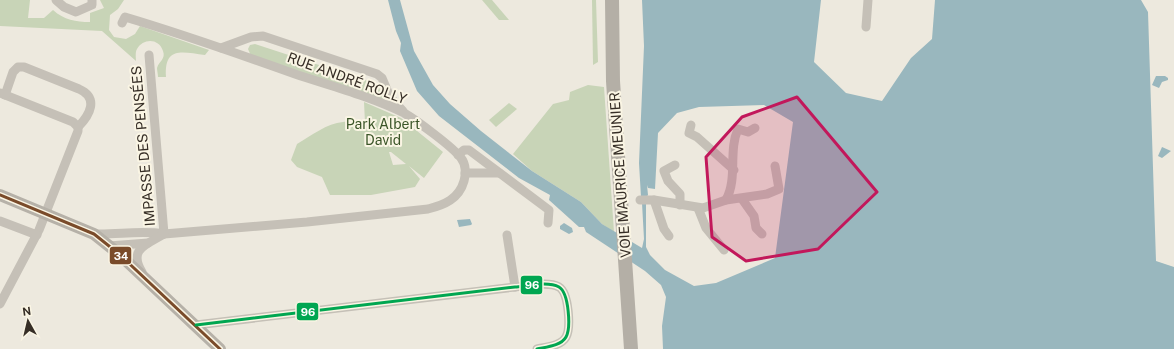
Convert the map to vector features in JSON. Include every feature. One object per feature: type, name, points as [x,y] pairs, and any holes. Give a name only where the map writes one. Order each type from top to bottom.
[{"type":"main road","name":"VOIE MAURICE MEUNIER","points":[[612,0],[613,81],[628,286],[631,349]]},
{"type":"main road","points":[[0,195],[94,234],[145,277],[220,349]]},
{"type":"street","points":[[56,0],[64,7],[76,12],[92,4],[92,0]]},
{"type":"street","points":[[866,27],[868,0]]},
{"type":"street","name":"RUE ANDRÉ ROLLY","points":[[122,23],[125,17],[370,99],[405,114],[458,155]]},
{"type":"street","points":[[221,48],[251,36],[263,36],[377,74],[382,78],[390,97],[405,114]]},
{"type":"street","points":[[247,57],[242,51],[244,46],[263,36]]},
{"type":"street","name":"IMPASSE DES PENSÉES","points":[[149,56],[164,234]]},
{"type":"street","points":[[0,304],[37,235],[78,132],[78,127],[87,118],[91,102],[90,97],[86,92],[24,67],[18,67],[13,72],[2,94],[74,122],[78,127]]},
{"type":"street","points":[[691,125],[690,133],[697,137],[734,170]]},
{"type":"street","points":[[726,200],[731,192],[734,170],[734,138],[738,129],[748,132],[755,128]]},
{"type":"street","points":[[94,234],[128,234],[149,232],[164,234],[307,222],[428,209],[442,205],[457,195],[464,184],[465,173],[462,158],[458,155],[464,150],[469,150],[549,210],[548,223]]},
{"type":"street","points":[[675,165],[664,171],[668,181],[680,194],[680,205]]},
{"type":"street","points":[[640,200],[654,200],[703,208],[726,200],[742,199],[767,194],[779,189],[775,166]]},
{"type":"street","points":[[465,173],[499,173]]},
{"type":"street","points":[[742,199],[754,216],[756,228],[762,234]]},
{"type":"street","points":[[654,200],[664,229],[669,236]]},
{"type":"street","points":[[698,208],[706,228],[724,250]]},
{"type":"street","points":[[0,221],[37,235]]},
{"type":"street","points":[[108,245],[114,239],[128,234]]},
{"type":"street","points":[[145,277],[136,264],[136,254],[140,249],[164,234]]},
{"type":"street","points":[[507,235],[515,287]]},
{"type":"street","points":[[108,245],[149,243]]},
{"type":"street","points":[[196,326],[515,287],[556,286],[565,292],[567,298],[568,328],[566,338],[560,343],[537,349]]},
{"type":"highlighted area","points":[[797,97],[877,192],[818,249],[746,261],[712,237],[706,157],[742,117]]},
{"type":"green space","points":[[0,0],[30,0],[28,18],[44,18],[53,10],[70,20],[90,22],[90,13],[104,8],[100,0],[124,0],[118,9],[110,15],[109,30],[114,37],[126,39],[135,34],[140,26],[209,50],[205,55],[182,52],[176,53],[168,60],[166,77],[158,77],[157,68],[164,54],[161,47],[155,42],[147,41],[140,45],[136,52],[136,61],[102,31],[0,26]]},
{"type":"green space","points":[[482,0],[492,0],[509,20],[499,20]]},
{"type":"green space","points":[[592,0],[596,0],[598,62],[593,65]]},
{"type":"green space","points":[[255,44],[377,84],[384,98],[382,100],[251,56],[248,49],[250,45]]},
{"type":"green space","points":[[588,85],[604,87],[614,232],[602,224],[581,202],[532,171],[513,154],[553,104],[569,100],[570,92]]},
{"type":"green space","name":"Park Albert David","points":[[364,102],[401,118],[443,152],[424,178],[409,166],[420,179],[415,187],[371,195],[330,195],[322,177],[297,167],[291,160],[297,144],[325,127],[343,122],[359,124],[365,123]],"holes":[[[389,152],[406,164],[393,165]]]},
{"type":"green space","points":[[509,103],[517,109],[496,127],[489,120]]},
{"type":"water","points":[[388,0],[400,0],[414,51],[433,85],[450,104],[481,131],[532,171],[581,202],[602,224],[642,248],[644,239],[642,203],[646,203],[646,247],[650,255],[665,270],[694,286],[716,283],[775,258],[793,122],[764,105],[699,107],[677,113],[658,133],[655,189],[648,188],[647,185],[648,195],[646,198],[641,197],[639,163],[644,46],[642,0],[821,0],[814,62],[846,93],[882,101],[911,58],[932,39],[935,0],[1141,0],[1148,12],[1156,261],[1174,267],[1174,349],[663,349],[662,326],[666,297],[661,285],[645,271],[586,232],[584,227],[579,227],[549,200],[550,195],[519,178],[439,116],[417,91],[400,51],[401,43],[396,31]]},
{"type":"water","points":[[1156,76],[1165,76],[1168,80],[1162,82],[1159,88],[1152,85]]},
{"type":"water","points":[[1162,147],[1171,151],[1162,158],[1158,156]]},
{"type":"water","points":[[470,219],[471,225],[459,227],[457,220]]},
{"type":"water","points":[[564,223],[572,228],[573,232],[569,234],[560,229],[560,226]]},
{"type":"transit line","name":"34","points":[[0,195],[94,234],[119,254],[220,349]]},
{"type":"transit line","name":"96","points":[[196,325],[531,285],[554,285],[559,287],[565,296],[569,319],[568,333],[561,342],[553,346],[537,349]]}]
